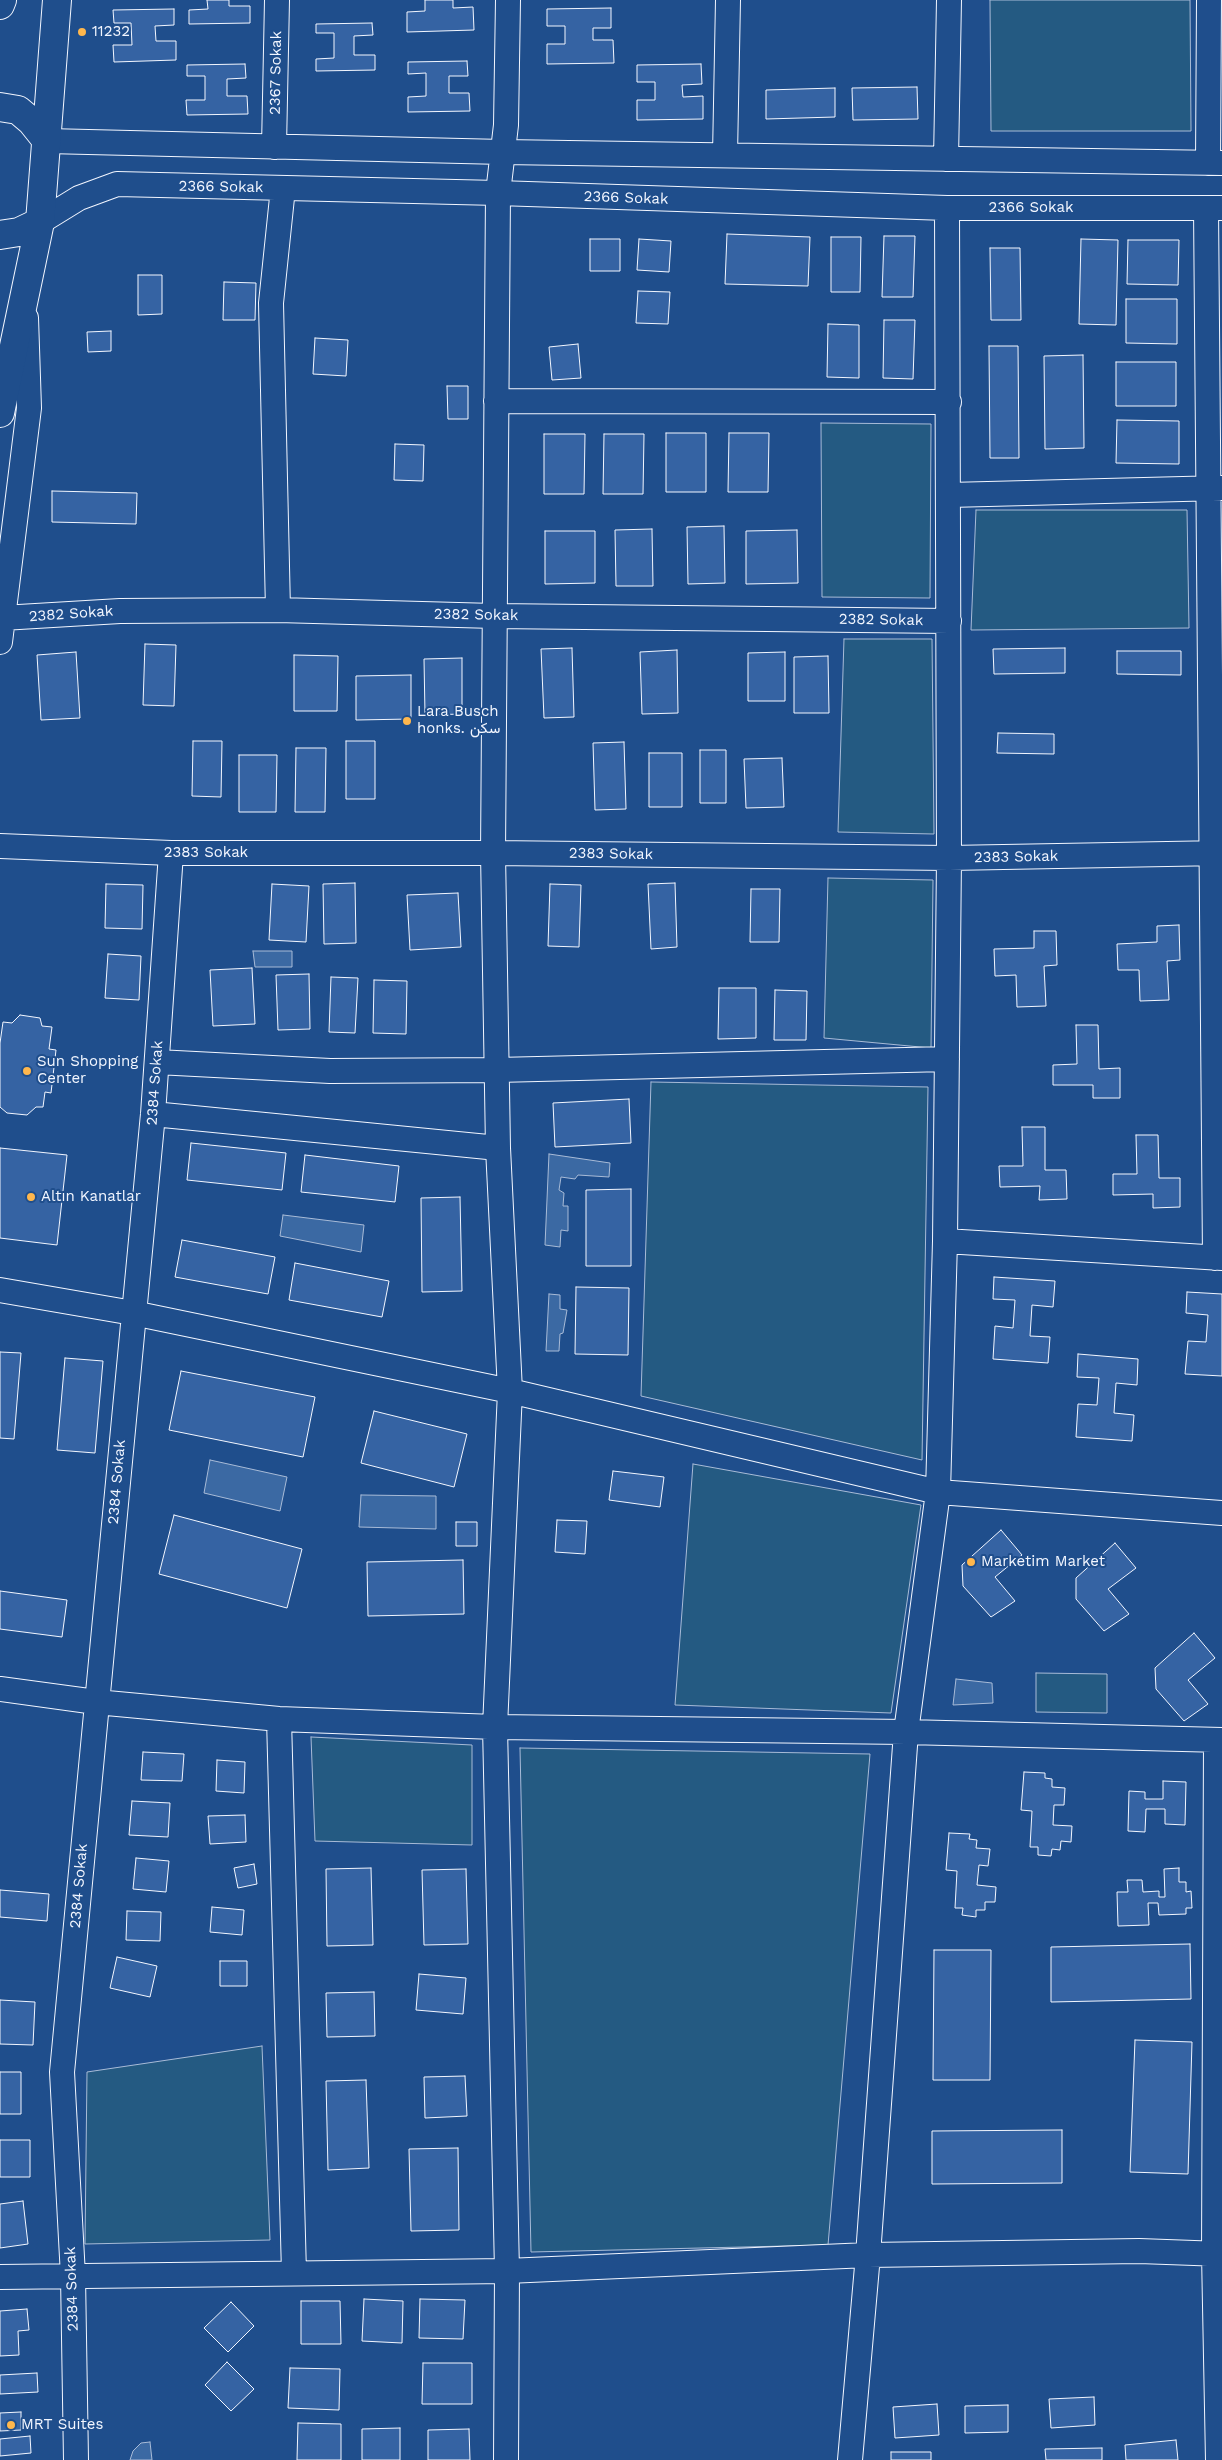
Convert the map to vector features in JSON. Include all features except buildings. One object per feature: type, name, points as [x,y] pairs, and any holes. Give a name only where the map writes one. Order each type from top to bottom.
[{"type":"main road","points":[[0,5],[2,0]]},
{"type":"main road","points":[[0,413],[40,222],[57,0]]},
{"type":"main road","points":[[0,107],[18,110],[32,121],[47,141]]},
{"type":"main road","points":[[0,235],[20,232],[40,222]]},
{"type":"street","name":"2367 Sokak","points":[[274,147],[277,0]]},
{"type":"street","points":[[506,2460],[507,2271],[495,1727],[510,1391],[498,1148],[493,852],[498,193],[503,152],[508,0]]},
{"type":"street","points":[[725,155],[728,0]]},
{"type":"street","points":[[946,158],[949,0]]},
{"type":"street","points":[[47,141],[503,152],[1215,163],[1210,0]]},
{"type":"street","name":"2366 Sokak","points":[[40,222],[79,198],[116,184],[498,193],[947,208],[1214,208]]},
{"type":"street","points":[[278,610],[270,303],[283,188]]},
{"type":"street","points":[[850,2460],[868,2255],[906,1732],[938,1492],[945,1241],[949,858],[947,208]]},
{"type":"street","points":[[945,1241],[1218,1258],[1214,208]]},
{"type":"street","points":[[0,642],[29,408],[25,293]]},
{"type":"street","points":[[496,401],[949,402]]},
{"type":"street","points":[[949,495],[1215,489]]},
{"type":"street","name":"2382 Sokak","points":[[2,618],[120,610],[278,610],[494,616],[949,621]]},
{"type":"street","name":"2383 Sokak","points":[[0,846],[171,853],[493,852],[949,858],[1217,853]]},
{"type":"street","name":"2384 Sokak","points":[[76,2460],[73,2276],[62,2072],[153,1114],[171,853]]},
{"type":"street","points":[[157,1062],[330,1071],[497,1070],[947,1059]]},
{"type":"street","points":[[153,1114],[498,1148]]},
{"type":"street","points":[[0,1290],[133,1313],[510,1391],[938,1492],[1222,1513]]},
{"type":"street","points":[[0,1689],[96,1702],[279,1719],[495,1727],[906,1732],[1219,1740],[1218,2460]]},
{"type":"street","points":[[279,1719],[294,2273]]},
{"type":"street","points":[[0,2277],[507,2271],[868,2255],[1139,2251],[1218,2254]]},
{"type":"shaded area","points":[[990,0],[1190,0],[1191,131],[991,131]]},
{"type":"shaded area","points":[[821,423],[931,424],[930,598],[822,597]]},
{"type":"shaded area","points":[[976,510],[1187,510],[1189,628],[971,630]]},
{"type":"shaded area","points":[[844,639],[932,639],[934,834],[838,832]]},
{"type":"shaded area","points":[[828,878],[933,880],[931,1048],[824,1038]]},
{"type":"shaded area","points":[[253,951],[292,951],[292,967],[255,967]]},
{"type":"shaded area","points":[[651,1082],[928,1087],[922,1460],[641,1396]]},
{"type":"shaded area","points":[[549,1154],[610,1163],[609,1177],[578,1175],[575,1179],[561,1177],[559,1190],[564,1193],[563,1206],[568,1206],[568,1231],[561,1230],[560,1247],[545,1245]]},
{"type":"shaded area","points":[[283,1215],[364,1225],[361,1252],[280,1236]]},
{"type":"shaded area","points":[[549,1294],[560,1295],[560,1309],[567,1310],[563,1333],[560,1334],[559,1351],[546,1351]]},
{"type":"shaded area","points":[[210,1460],[287,1477],[280,1511],[204,1493]]},
{"type":"shaded area","points":[[693,1464],[921,1505],[891,1713],[675,1705]]},
{"type":"shaded area","points":[[361,1495],[436,1496],[436,1529],[359,1527]]},
{"type":"shaded area","points":[[1036,1673],[1107,1674],[1107,1713],[1036,1712]]},
{"type":"shaded area","points":[[956,1679],[992,1683],[993,1703],[953,1705]]},
{"type":"shaded area","points":[[311,1737],[472,1745],[472,1845],[315,1841]]},
{"type":"shaded area","points":[[520,1748],[870,1754],[828,2245],[531,2252]]},
{"type":"shaded area","points":[[262,2046],[270,2240],[85,2244],[87,2072]]},
{"type":"shaded area","points":[[150,2442],[152,2460],[130,2460],[133,2451],[141,2443]]},
{"type":"place","name":"11232","points":[[82,32]]},
{"type":"place","name":"Lara Busch honks. سكن","points":[[407,721]]},
{"type":"place","name":"Sun Shopping Center","points":[[27,1071]]},
{"type":"place","name":"Altın Kanatlar","points":[[31,1197]]},
{"type":"place","name":"Marketim Market","points":[[971,1562]]},
{"type":"place","name":"MRT Suites","points":[[11,2425]]}]
